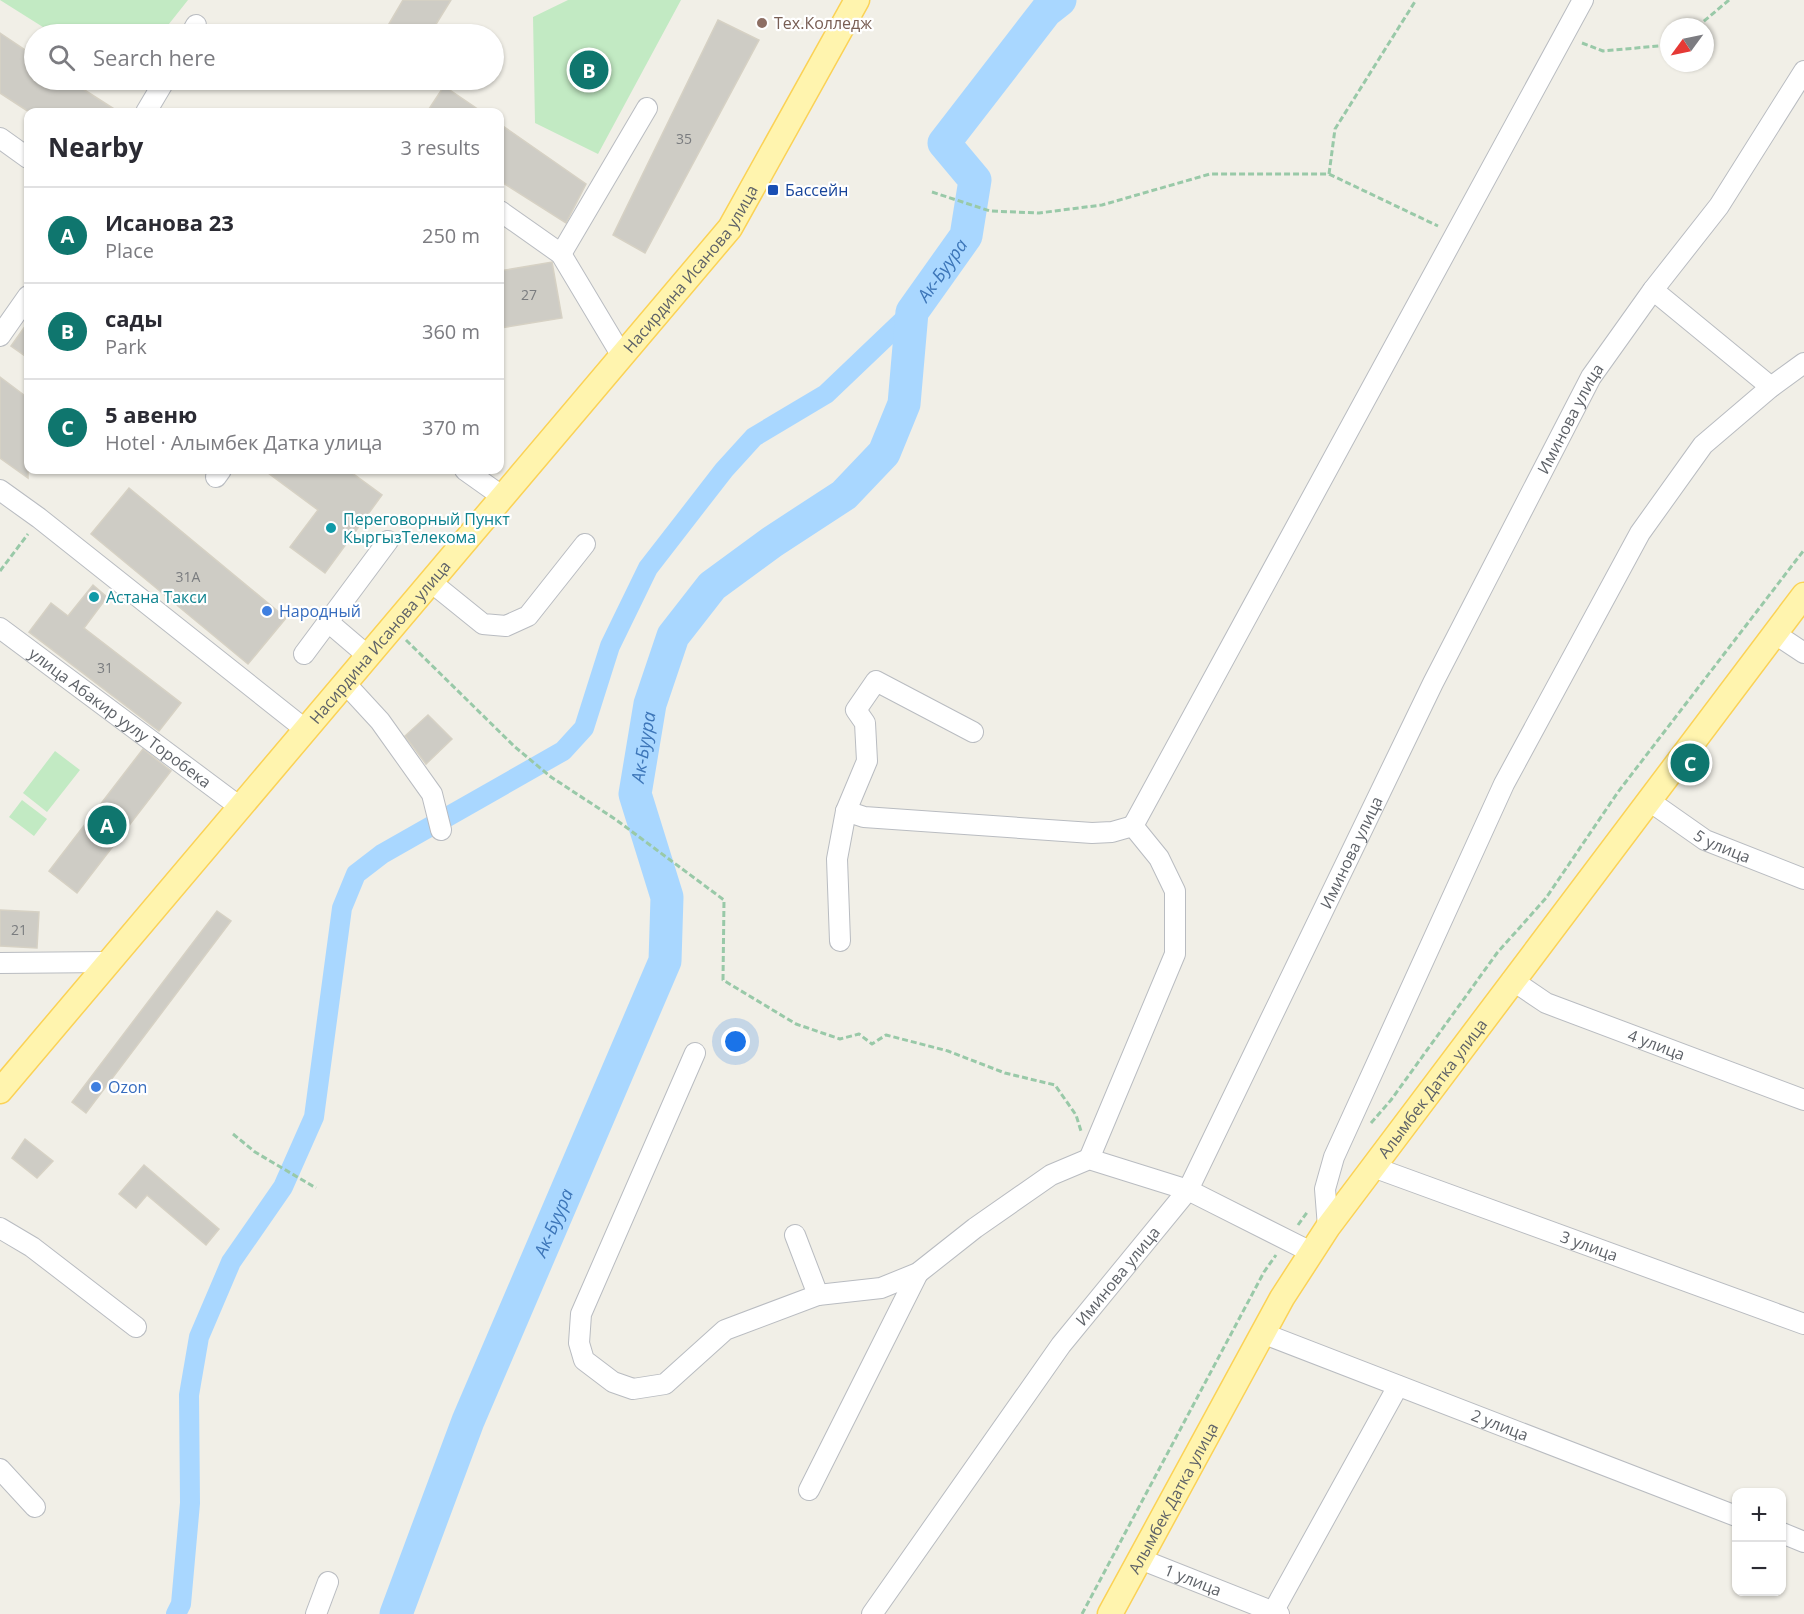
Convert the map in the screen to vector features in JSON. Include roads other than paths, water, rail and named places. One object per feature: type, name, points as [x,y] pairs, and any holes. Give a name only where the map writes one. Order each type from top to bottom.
[{"type":"main road","name":"Насирдина Исанова улица","points":[[0,1091],[730,228],[857,0]]},
{"type":"main road","name":"Алымбек Датка улица","points":[[1110,1614],[1262,1333],[1328,1227],[1804,595]]},
{"type":"street","points":[[846,811],[864,817],[1092,833],[1112,832],[1133,826],[1582,0]]},
{"type":"street","name":"Иминова улица","points":[[872,1614],[1061,1345],[1188,1190],[1438,673],[1591,377],[1653,290],[1719,206],[1804,71]]},
{"type":"street","points":[[148,108],[159,90]]},
{"type":"street","points":[[561,254],[647,108]]},
{"type":"street","points":[[0,138],[24,155]]},
{"type":"street","points":[[504,220],[561,254],[622,356]]},
{"type":"street","points":[[1653,290],[1771,387]]},
{"type":"street","points":[[0,336],[24,302]]},
{"type":"street","points":[[1328,1227],[1324,1190],[1334,1157],[1504,784],[1640,533],[1703,445],[1771,387],[1804,363]]},
{"type":"street","points":[[471,474],[503,497]]},
{"type":"street","points":[[0,490],[39,518],[306,730]]},
{"type":"street","points":[[304,654],[388,541]]},
{"type":"street","points":[[431,582],[483,624],[506,626],[528,616],[585,544]]},
{"type":"street","points":[[327,621],[368,656]]},
{"type":"street","name":"улица Абакир уулу Торобека","points":[[0,627],[240,807]]},
{"type":"street","points":[[1774,633],[1804,653]]},
{"type":"street","points":[[840,941],[837,859],[846,811],[867,761],[865,723],[856,710],[876,681],[973,732]]},
{"type":"street","points":[[345,683],[380,721],[432,794],[441,830]]},
{"type":"street","name":"5 улица","points":[[1648,800],[1705,840],[1804,879]]},
{"type":"street","points":[[1089,1159],[1175,954],[1175,891],[1159,858],[1133,826]]},
{"type":"street","points":[[0,963],[109,962]]},
{"type":"street","name":"4 улица","points":[[1512,980],[1546,1003],[1804,1100]]},
{"type":"street","points":[[694,1053],[581,1314],[579,1343],[584,1360],[613,1382],[633,1389],[665,1384],[725,1330],[818,1295],[881,1288],[918,1273],[975,1227],[1051,1174],[1089,1159],[1188,1190],[1311,1252]]},
{"type":"street","name":"3 улица","points":[[1373,1167],[1804,1324]]},
{"type":"street","points":[[0,1228],[32,1247],[136,1327]]},
{"type":"street","points":[[795,1235],[818,1295]]},
{"type":"street","points":[[809,1490],[918,1273]]},
{"type":"street","name":"2 улица","points":[[1262,1333],[1732,1514]]},
{"type":"street","points":[[1276,1613],[1398,1386]]},
{"type":"street","points":[[0,1469],[35,1507]]},
{"type":"street","points":[[1786,1535],[1804,1542]]},
{"type":"street","name":"1 улица","points":[[1140,1559],[1276,1613]]},
{"type":"street","points":[[316,1614],[328,1582]]},
{"type":"waterway","name":"Ак-Буура","points":[[396,1614],[468,1421],[665,961],[667,897],[635,794],[650,704],[673,636],[712,586],[772,542],[844,495],[884,453],[904,404],[912,312],[966,236],[975,180],[944,143],[1046,11],[1060,0]]},
{"type":"waterway","points":[[176,1614],[181,1604],[190,1503],[189,1395],[199,1337],[231,1262],[283,1187],[314,1117],[342,908],[356,874],[382,854],[563,751],[584,728],[610,646],[648,568],[724,470],[754,437],[826,394],[912,312]]},
{"type":"place","name":"Тех.Колледж","points":[[762,23]]},
{"type":"place","name":"сады","points":[[589,70]]},
{"type":"place","name":"Бассейн","points":[[773,190]]},
{"type":"place","name":"Переговорный Пункт КыргызТелекома","points":[[331,528]]},
{"type":"place","name":"Астана Такси","points":[[94,597]]},
{"type":"place","name":"Народный","points":[[267,611]]},
{"type":"place","name":"5 авеню","points":[[1690,763]]},
{"type":"place","name":"Исанова 23","points":[[107,825]]},
{"type":"place","name":"Ozon","points":[[96,1087]]}]
